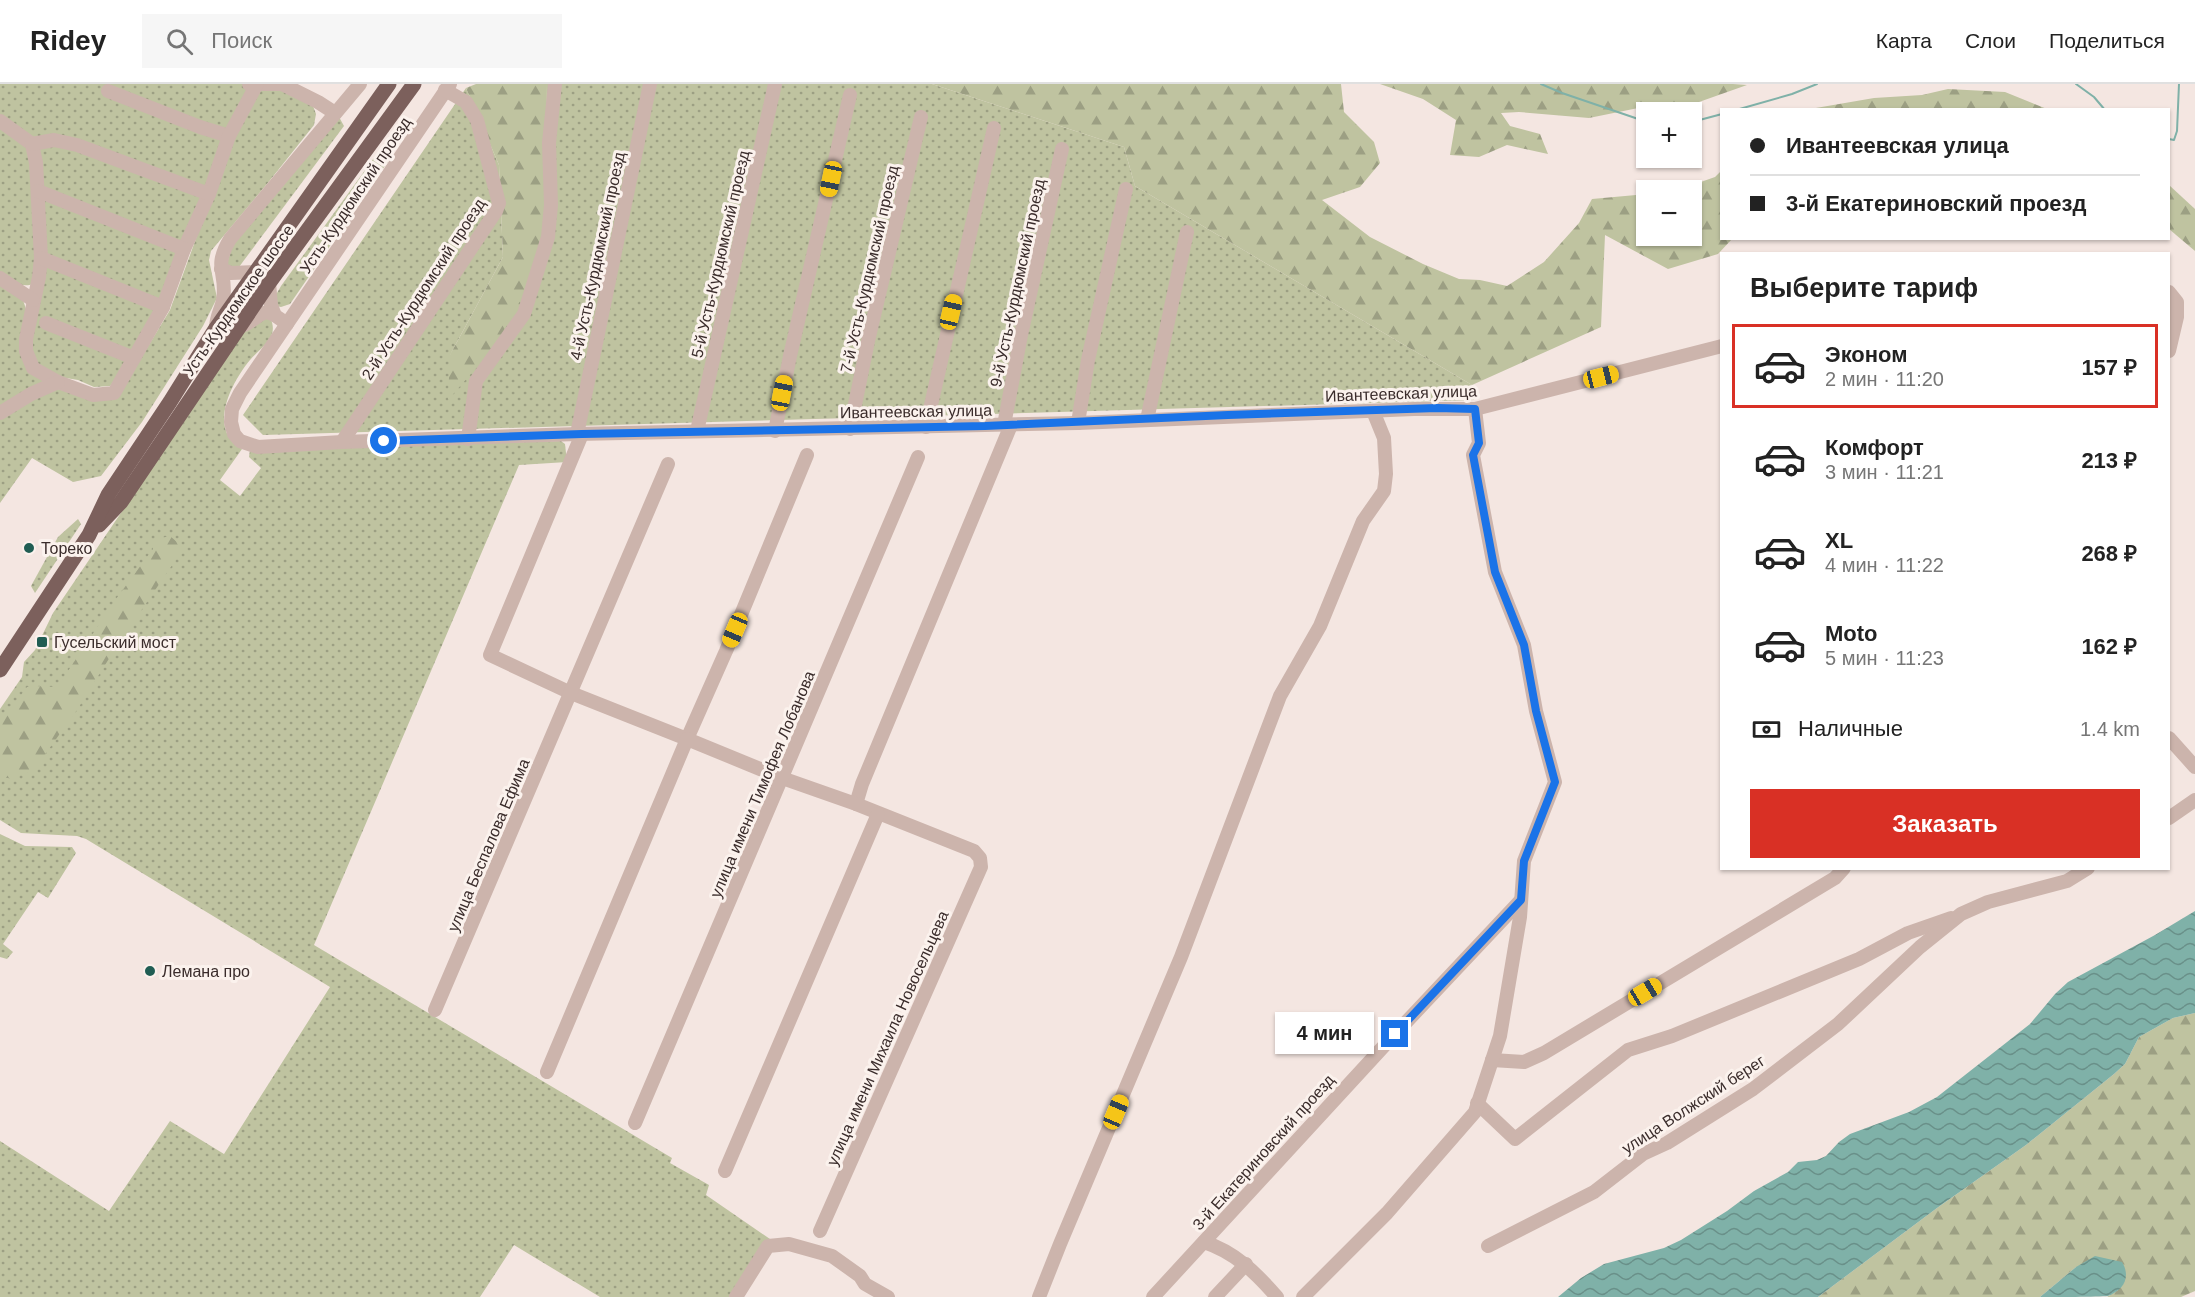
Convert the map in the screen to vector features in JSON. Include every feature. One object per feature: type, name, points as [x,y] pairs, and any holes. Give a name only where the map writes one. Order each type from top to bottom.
[{"type":"main road","name":"Усть-Курдюмское шоссе","points":[[0,670],[89,535],[108,495],[216,328],[389,84]]},
{"type":"main road","name":"Усть-Курдюмское шоссе","points":[[89,535],[121,502],[270,283],[414,84]]},
{"type":"street","points":[[249,84],[281,84],[335,113]]},
{"type":"street","points":[[0,121],[32,144],[38,191],[41,258],[26,351],[33,368],[58,382],[93,395],[114,393],[163,307],[184,249],[209,194],[229,136],[257,84]]},
{"type":"street","points":[[216,328],[216,318],[223,300],[220,260],[230,239],[360,84]]},
{"type":"street","points":[[468,439],[476,381],[524,314],[548,237],[551,205],[549,143],[555,84]]},
{"type":"street","name":"4-й Усть-Курдюмский проезд","points":[[571,693],[490,655],[579,434],[650,84]]},
{"type":"street","name":"5-й Усть-Курдюмский проезд","points":[[697,431],[775,84]]},
{"type":"street","name":"Усть-Курдюмский проезд","points":[[287,324],[448,87]]},
{"type":"street","name":"2-й Усть-Курдюмский проезд","points":[[342,442],[496,211],[499,202],[477,120],[466,102],[448,87]]},
{"type":"street","points":[[108,91],[229,136]]},
{"type":"street","points":[[775,431],[850,95]]},
{"type":"street","name":"7-й Усть-Курдюмский проезд","points":[[850,429],[868,341],[921,117]]},
{"type":"street","points":[[926,427],[994,128]]},
{"type":"street","points":[[32,144],[54,140],[76,146],[209,194]]},
{"type":"street","name":"9-й Усть-Курдюмский проезд","points":[[856,804],[862,784],[1008,425],[1022,335],[1062,149]]},
{"type":"street","points":[[1078,423],[1088,360],[1126,189]]},
{"type":"street","points":[[38,191],[184,249]]},
{"type":"street","points":[[1147,420],[1187,232]]},
{"type":"street","points":[[41,258],[163,307]]},
{"type":"street","points":[[221,269],[231,273],[256,272]]},
{"type":"street","points":[[0,278],[33,300]]},
{"type":"street","points":[[270,283],[273,314]]},
{"type":"street","points":[[2170,293],[2177,302],[2177,317],[2170,347]]},
{"type":"street","points":[[240,327],[267,311],[287,324]]},
{"type":"street","points":[[46,323],[134,358]]},
{"type":"street","name":"Ивантеевская улица","points":[[287,324],[240,393],[232,409],[231,422],[234,434],[240,441],[258,447],[579,434],[1008,425],[1228,415],[1437,408],[1475,409],[1720,347]]},
{"type":"street","points":[[0,413],[31,394],[58,382]]},
{"type":"street","points":[[1302,1297],[1387,1213],[1475,1112],[1500,1036],[1521,900],[1524,861],[1555,782],[1536,711],[1524,645],[1495,572],[1473,455],[1479,443],[1475,409]]},
{"type":"street","points":[[1039,1297],[1059,1244],[1181,957],[1280,696],[1320,626],[1363,521],[1384,491],[1386,474],[1384,438],[1373,411]]},
{"type":"street","points":[[547,1072],[807,455]]},
{"type":"street","name":"улица имени Тимофея Лобанова","points":[[635,1123],[918,457]]},
{"type":"street","name":"улица Беспалова Ефима","points":[[435,1010],[668,464]]},
{"type":"street","points":[[571,693],[782,778],[878,813],[725,1171]]},
{"type":"street","points":[[2170,739],[2195,767]]},
{"type":"street","points":[[2170,817],[2195,800]]},
{"type":"street","name":"улица имени Михаила Новосельцева","points":[[820,1231],[981,867],[980,858],[974,851],[878,813]]},
{"type":"street","points":[[1492,1060],[1524,1062],[1544,1053],[1835,878],[1842,870]]},
{"type":"street","name":"улица Волжский берег","points":[[1488,1246],[1594,1192],[1643,1154],[1667,1143],[1753,1089],[1838,1024],[1920,947],[1961,914],[1988,902],[2067,881],[2085,870]]},
{"type":"street","name":"3-й Екатериновский проезд","points":[[1154,1297],[1521,900]]},
{"type":"street","points":[[1477,1103],[1515,1138],[1628,1050],[1683,1032],[1859,959],[1908,933],[1961,914]]},
{"type":"street","points":[[1204,1242],[1221,1247],[1246,1264],[1277,1297]]},
{"type":"street","points":[[736,1297],[768,1246],[789,1244],[832,1256],[860,1276],[865,1284],[888,1297]]},
{"type":"street","points":[[1215,1297],[1246,1264]]},
{"type":"green space","points":[[0,84],[252,84],[156,310],[123,370],[110,386],[94,387],[78,380],[60,377],[38,367],[30,351],[37,256],[33,284],[20,284],[0,272]]},
{"type":"green space","points":[[476,84],[546,84],[547,191],[538,268],[496,345],[448,400],[450,355],[503,257],[499,165],[466,88]]},
{"type":"green space","points":[[546,84],[932,84],[1124,147],[1135,186],[1472,385],[1474,400],[263,435],[243,415],[466,88],[499,165],[503,257],[450,355],[547,191]]},
{"type":"green space","points":[[932,84],[1341,84],[1344,112],[1374,142],[1380,163],[1360,187],[1322,200],[1370,237],[1459,279],[1480,280],[1507,286],[1544,262],[1579,223],[1592,199],[1636,195],[1636,246],[1702,246],[1702,182],[1715,177],[1720,172],[1720,240],[1731,240],[1718,254],[1668,269],[1605,235],[1601,327],[1472,385],[1135,186],[1124,147]]},
{"type":"green space","points":[[1380,84],[1747,85],[1699,102],[1636,102],[1636,108],[1589,118],[1519,112],[1501,113],[1510,126],[1540,134],[1548,154],[1507,145],[1479,157],[1450,155],[1456,120],[1423,99]]},
{"type":"green space","points":[[279,88],[313,106],[316,114],[314,125],[211,251],[209,260],[217,298],[203,326],[142,422],[101,476],[73,482],[32,458],[0,503],[0,419],[44,392],[58,389],[93,399],[133,371],[170,310],[233,137],[257,93],[262,90]]},
{"type":"green space","points":[[1948,89],[2005,92],[2045,108],[1816,108],[1874,98],[1922,95]]},
{"type":"green space","points":[[339,117],[344,126],[239,267],[226,267],[233,243]]},
{"type":"green space","points":[[379,151],[391,157],[290,304],[276,306],[273,300],[281,286]]},
{"type":"green space","points":[[2170,186],[2195,209],[2195,251],[2170,230]]},
{"type":"green space","points":[[0,281],[22,297],[26,309],[23,338],[46,381],[0,408]]},
{"type":"green space","points":[[259,317],[270,318],[273,326],[272,335],[250,360],[236,381],[230,393],[224,419],[226,430],[232,441],[242,449],[220,480],[240,496],[261,468],[249,457],[250,450],[561,441],[565,444],[567,462],[519,465],[314,945],[672,1158],[670,1163],[709,1185],[706,1195],[770,1239],[761,1247],[729,1297],[600,1297],[514,1245],[480,1297],[0,1297],[0,1141],[109,1211],[170,1121],[224,1154],[330,987],[86,839],[77,836],[21,833],[0,820],[0,709],[22,677],[24,662],[35,650],[53,613],[243,333]]},
{"type":"green space","points":[[78,519],[81,524],[35,593],[31,586],[58,537]]},
{"type":"green space","points":[[170,536],[177,542],[181,552],[77,710],[33,771],[11,778],[0,778],[0,724],[27,687],[55,687],[62,680],[116,599],[153,549],[152,544],[161,538]]},
{"type":"green space","points":[[0,834],[25,846],[72,847],[76,853],[48,898],[38,892],[3,944],[13,952],[7,959],[0,957]]},
{"type":"green space","points":[[2195,1013],[2195,1291],[2181,1297],[2107,1297],[2118,1290],[2076,1267],[2040,1297],[1818,1297],[2026,1145],[2114,1074],[2125,1064],[2139,1037],[2173,1018]]},
{"type":"water","points":[[2195,911],[2195,1013],[2173,1018],[2139,1037],[2125,1064],[2114,1074],[2026,1145],[1818,1297],[1558,1297],[1581,1278],[1604,1264],[1664,1248],[1681,1240],[1754,1191],[1788,1172],[1798,1162],[1817,1160],[1826,1156],[1850,1134],[1909,1112],[1937,1097],[2030,1024],[2068,982]]},
{"type":"water","points":[[2095,1256],[2122,1262],[2126,1278],[2122,1287],[2108,1296],[2040,1297],[2076,1267]]},
{"type":"waterway","points":[[1541,84],[1636,118]]},
{"type":"waterway","points":[[1743,108],[1817,84]]},
{"type":"waterway","points":[[2076,84],[2094,97],[2103,108]]},
{"type":"waterway","points":[[2170,139],[2174,140],[2177,131],[2179,84]]},
{"type":"waterway","points":[[1702,119],[1720,115]]},
{"type":"place","name":"Тореко","points":[[29,548]]},
{"type":"place","name":"Гусельский мост","points":[[42,642]]},
{"type":"place","name":"Лемана про","points":[[150,971]]},
{"type":"route","points":[[384,441],[697,431],[985,426],[1228,415],[1437,408],[1475,409],[1479,443],[1473,455],[1495,572],[1524,645],[1536,711],[1555,782],[1524,861],[1521,900],[1395,1034]]}]
